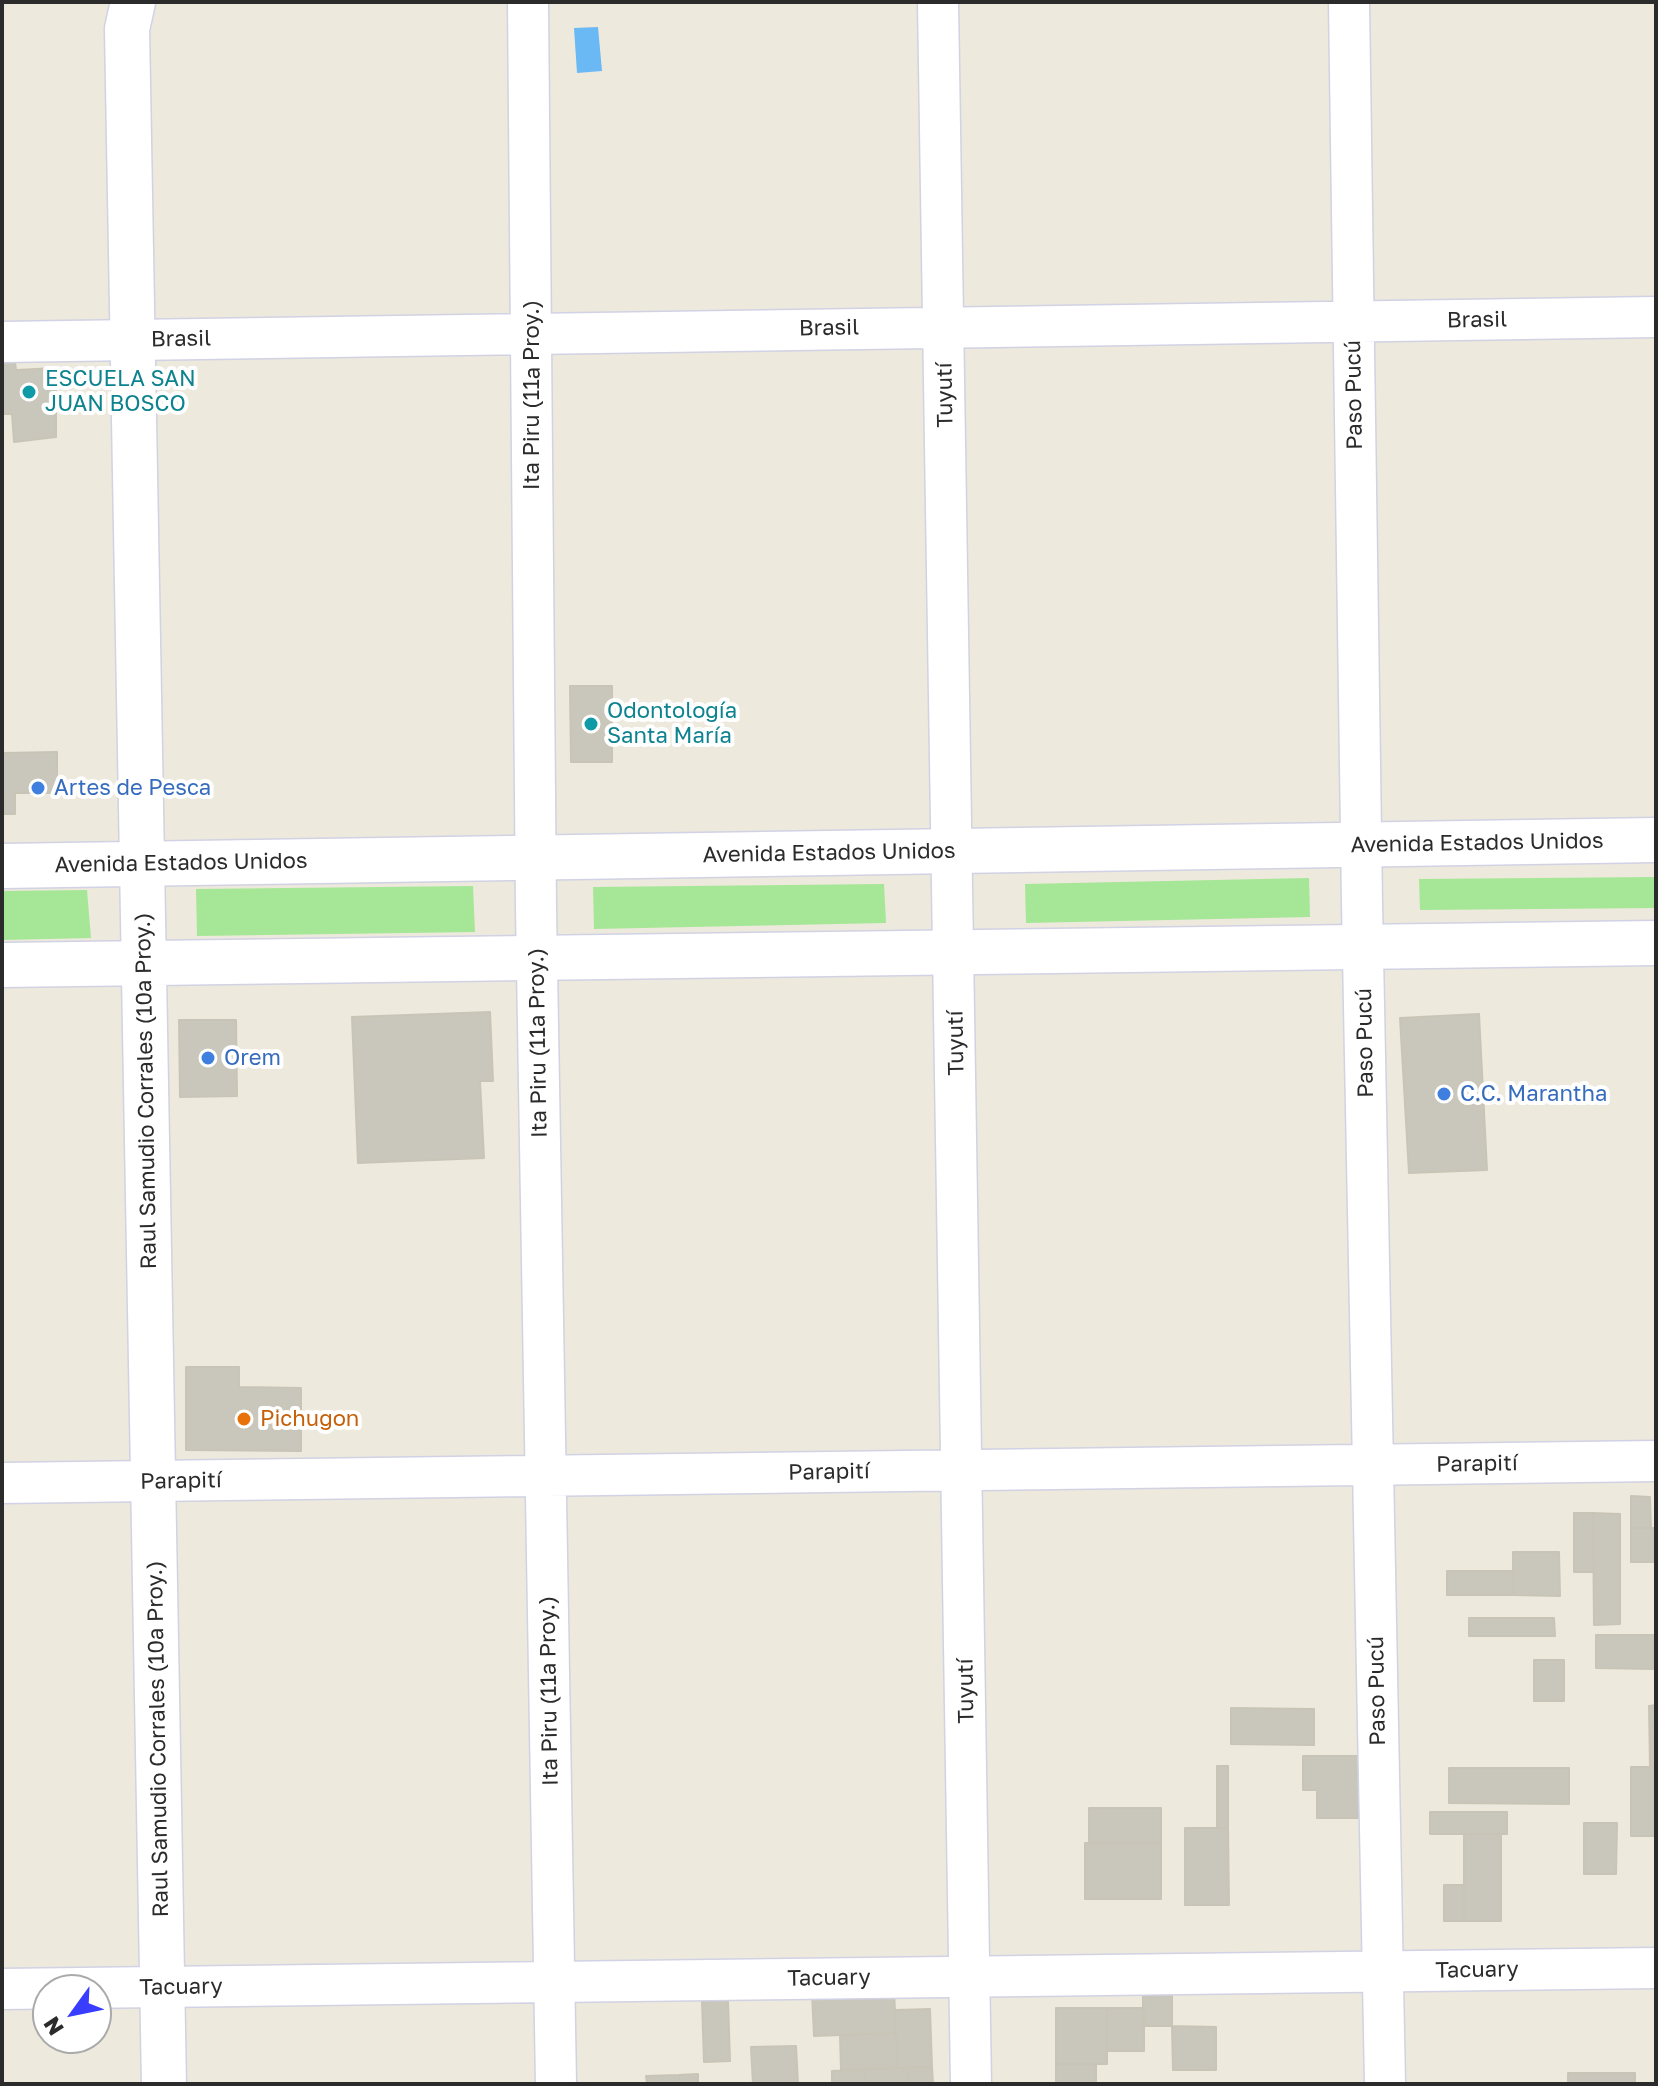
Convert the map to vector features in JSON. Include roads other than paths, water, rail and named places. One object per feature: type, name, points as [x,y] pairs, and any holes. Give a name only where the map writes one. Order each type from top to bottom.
[{"type":"main road","name":"Raul Samudio Corrales (10ª Proy.)","points":[[133,2],[127,29],[164,2084]]},
{"type":"main road","name":"Avenida Estados Unidos","points":[[2,866],[1656,840]]},
{"type":"main road","points":[[2,965],[1656,943]]},
{"type":"street","name":"Ita Piru (11ª Proy.)","points":[[528,2],[537,958],[556,2084]]},
{"type":"street","name":"Tuyutí","points":[[938,2],[971,2084]]},
{"type":"street","name":"Paso Pucú","points":[[1349,2],[1361,845],[1385,2084]]},
{"type":"street","name":"Brasil","points":[[2,342],[1656,317]]},
{"type":"street","name":"Parapití","points":[[2,1483],[1656,1461]]},
{"type":"street","name":"Tacuary","points":[[2,1989],[1656,1968]]},
{"type":"water","points":[[598,27],[602,71],[577,73],[574,28]]},
{"type":"place","name":"ESCUELA SAN JUAN BOSCO","points":[[29,392]]},
{"type":"place","name":"Odontología Santa María","points":[[591,724]]},
{"type":"place","name":"Artes de Pesca","points":[[38,788]]},
{"type":"place","name":"Orem","points":[[208,1058]]},
{"type":"place","name":"C.C. Marantha","points":[[1444,1094]]},
{"type":"place","name":"Pichugon","points":[[244,1419]]}]
